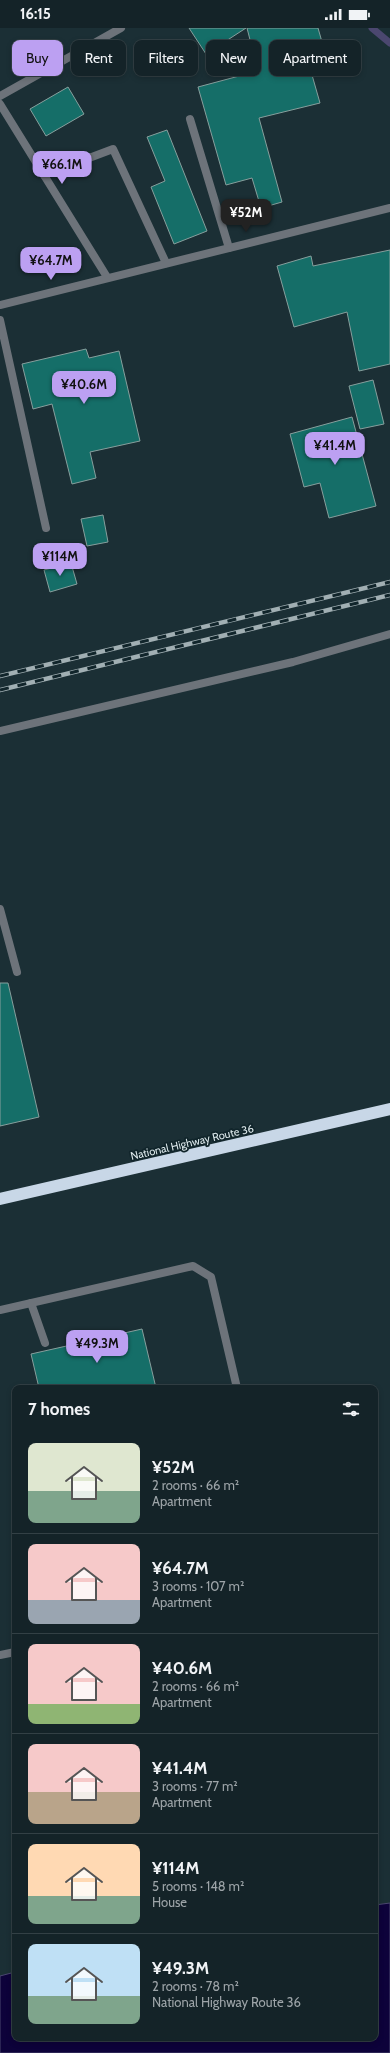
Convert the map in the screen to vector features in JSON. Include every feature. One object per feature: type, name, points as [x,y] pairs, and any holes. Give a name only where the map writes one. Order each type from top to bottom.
[{"type":"highway","name":"National Highway Route 36","points":[[0,1199],[390,1109]]},
{"type":"street","points":[[0,96],[121,28]]},
{"type":"street","points":[[0,104],[106,277]]},
{"type":"street","points":[[190,119],[229,248]]},
{"type":"street","points":[[44,175],[113,149],[166,263]]},
{"type":"street","points":[[0,304],[390,208]]},
{"type":"street","points":[[0,320],[46,528]]},
{"type":"street","points":[[0,731],[293,662],[390,634]]},
{"type":"street","points":[[0,909],[17,972]]},
{"type":"street","points":[[0,1310],[193,1266],[211,1278],[236,1385]]},
{"type":"street","points":[[31,1303],[45,1343]]},
{"type":"street","points":[[0,1655],[12,1653]]},
{"type":"shaded area","points":[[390,1903],[390,2053],[0,2053],[0,1976],[12,1973],[12,2041],[378,2041],[378,1905]]},
{"type":"building","points":[[189,28],[246,28],[228,40],[206,40],[206,54]]},
{"type":"building","points":[[247,28],[318,28],[321,40],[269,40],[269,76],[312,76],[320,103],[259,118],[282,202],[261,208],[252,178],[226,185],[198,87],[239,76],[261,76],[261,40],[250,40]]},
{"type":"building","points":[[68,87],[84,114],[46,136],[30,109]]},
{"type":"building","points":[[167,130],[207,231],[174,244],[151,187],[165,181],[147,137]]},
{"type":"building","points":[[390,250],[390,364],[359,371],[347,312],[294,327],[277,266],[311,256],[313,266]]},
{"type":"building","points":[[86,349],[89,358],[119,351],[140,441],[90,452],[96,478],[72,484],[52,404],[33,409],[22,364]]},
{"type":"building","points":[[373,380],[384,424],[360,429],[349,386]]},
{"type":"building","points":[[352,417],[376,506],[329,518],[320,483],[304,487],[290,434]]},
{"type":"building","points":[[103,515],[108,542],[87,546],[81,519]]},
{"type":"building","points":[[71,563],[77,584],[50,592],[44,570]]},
{"type":"building","points":[[0,983],[8,983],[39,1117],[0,1126]]},
{"type":"building","points":[[142,1329],[155,1385],[38,1385],[31,1354]]},
{"type":"waterway","points":[[372,28],[390,43]]},
{"type":"railway","points":[[0,676],[390,582]]},
{"type":"railway","points":[[0,690],[390,595]]}]
